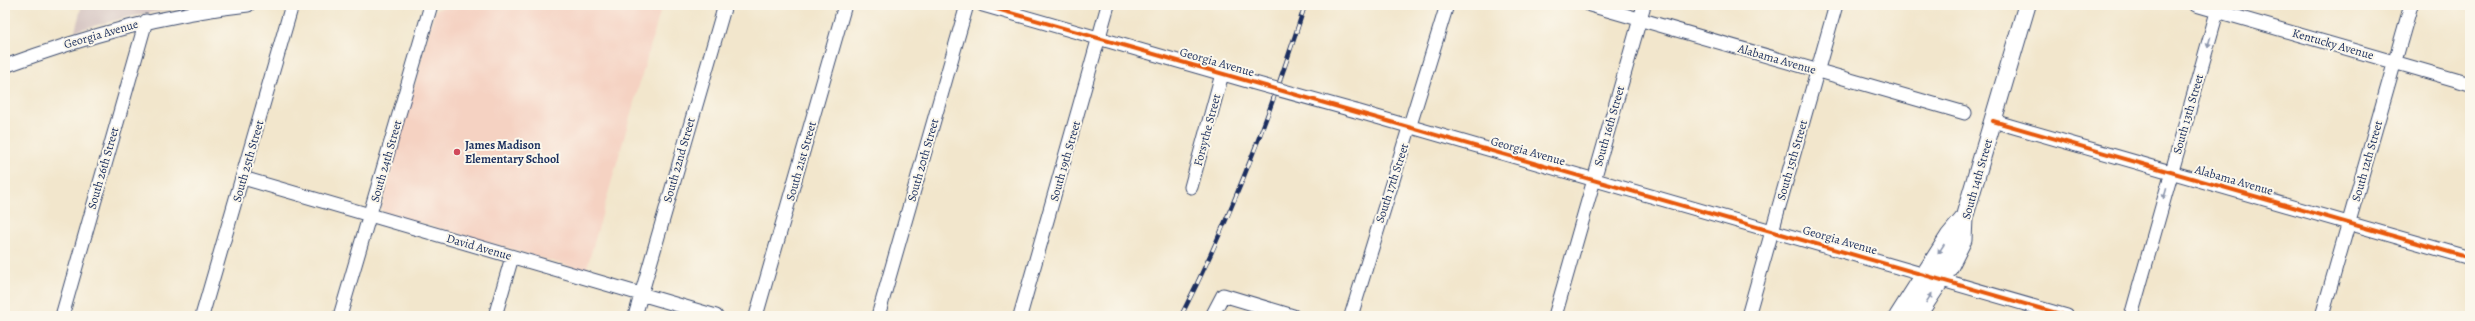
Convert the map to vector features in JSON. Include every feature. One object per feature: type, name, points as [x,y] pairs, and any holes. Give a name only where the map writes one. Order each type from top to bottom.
[{"type":"main road","name":"South 14th Street","points":[[1917,316],[1941,280],[1964,240],[1964,218],[2027,5]]},
{"type":"main road","points":[[1898,316],[1949,236],[1964,218]]},
{"type":"street","name":"Georgia Avenue","points":[[5,66],[97,34],[146,21],[212,9],[248,5]]},
{"type":"street","name":"South 25th Street","points":[[202,316],[292,5]]},
{"type":"street","name":"South 24th Street","points":[[340,316],[431,5]]},
{"type":"street","name":"South 22nd Street","points":[[635,316],[725,5]]},
{"type":"street","name":"South 21st Street","points":[[756,316],[844,5]]},
{"type":"street","name":"South 20th Street","points":[[878,316],[967,5]]},
{"type":"street","name":"Georgia Avenue","points":[[984,5],[1772,230],[2067,316]]},
{"type":"street","name":"South 19th Street","points":[[1020,316],[1100,38],[1108,5]]},
{"type":"street","name":"South 17th Street","points":[[1351,316],[1448,5]]},
{"type":"street","name":"Alabama Avenue","points":[[1590,5],[1965,113]]},
{"type":"street","name":"South 16th Street","points":[[1555,316],[1644,5]]},
{"type":"street","name":"South 15th Street","points":[[1748,316],[1836,5]]},
{"type":"street","name":"Kentucky Avenue","points":[[2196,5],[2218,8],[2470,84]]},
{"type":"street","name":"South 12th Street","points":[[2322,316],[2411,5]]},
{"type":"street","name":"South 13th Street","points":[[2131,316],[2218,8]]},
{"type":"street","name":"South 26th Street","points":[[62,316],[146,21]]},
{"type":"street","name":"Forsythe Street","points":[[1191,187],[1222,74]]},
{"type":"street","name":"Alabama Avenue","points":[[1995,115],[2172,172],[2470,258]]},
{"type":"street","name":"David Avenue","points":[[243,178],[716,316]]},
{"type":"street","points":[[495,316],[512,257]]},
{"type":"street","points":[[1212,316],[1223,295],[1293,316]]},
{"type":"shaded area","points":[[82,5],[191,5],[120,19],[75,31]]},
{"type":"shaded area","points":[[475,5],[662,5],[586,271],[383,212],[381,209],[435,10],[444,7]]},
{"type":"railway","points":[[1181,316],[1200,278],[1234,202],[1264,124],[1305,5]]},
{"type":"cycle path","points":[[983,5],[2067,316]]},
{"type":"cycle path","points":[[1993,121],[2470,258]]},
{"type":"place","name":"James Madison Elementary School","points":[[457,152]]}]
